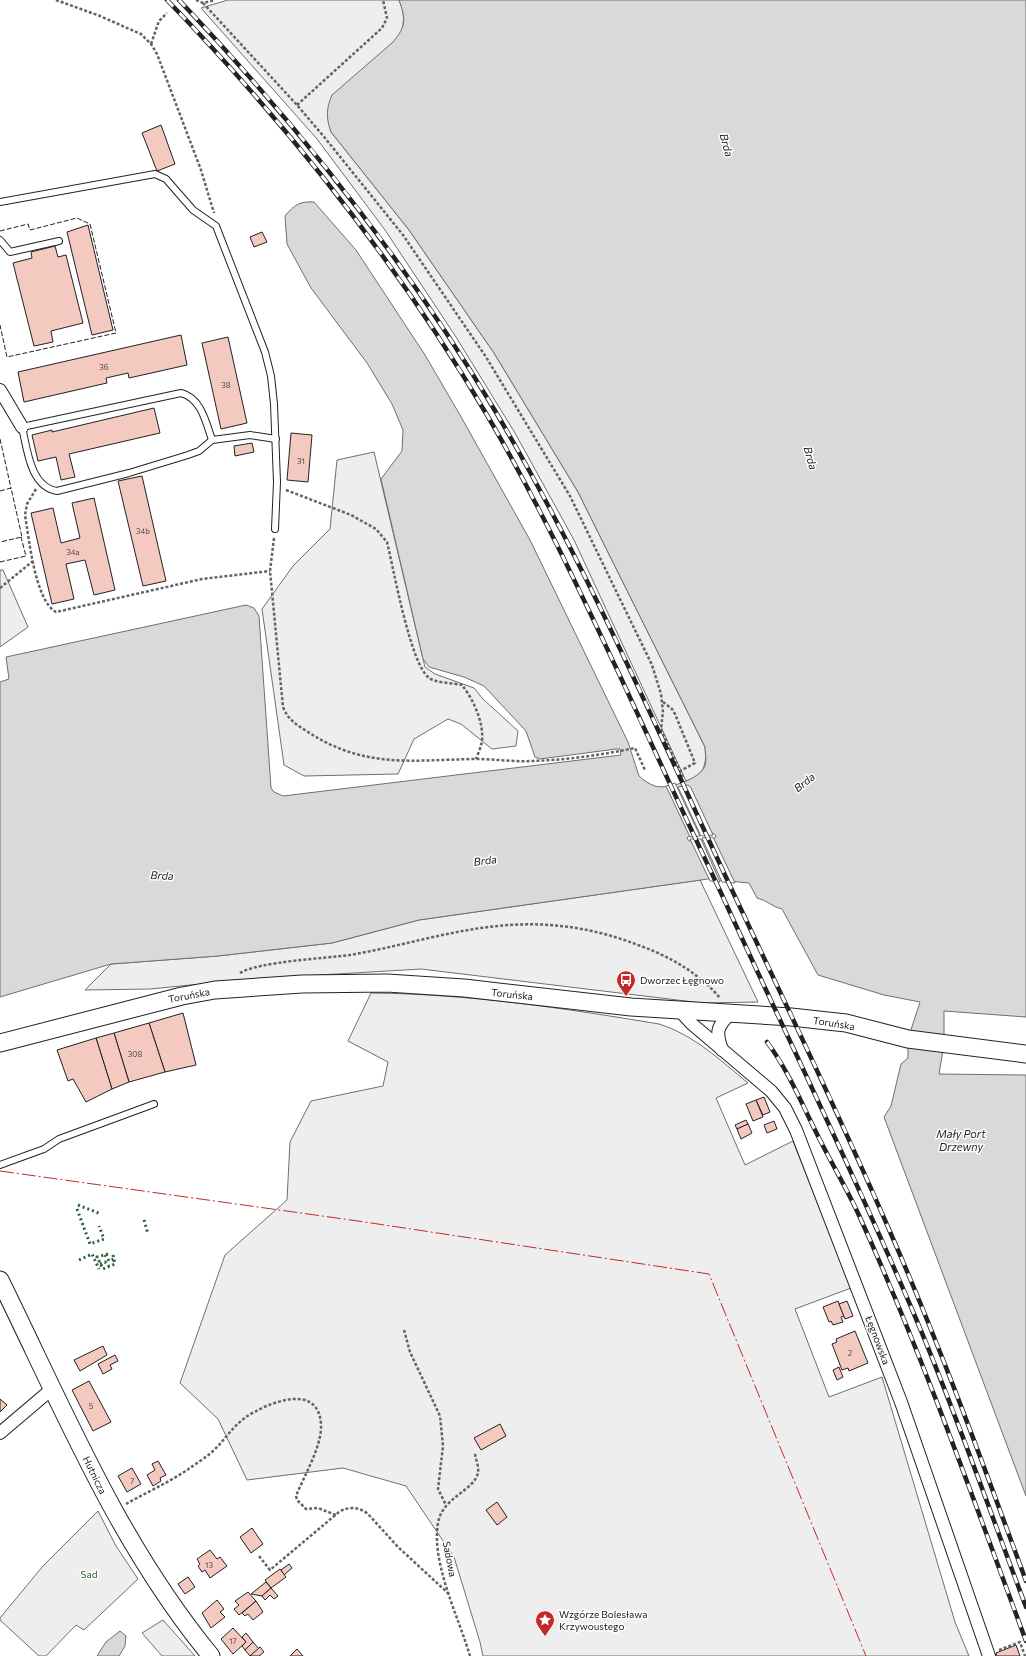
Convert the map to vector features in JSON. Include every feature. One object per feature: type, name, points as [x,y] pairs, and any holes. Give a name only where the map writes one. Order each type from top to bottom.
[{"type":"street","points":[[0,390],[22,427]]},
{"type":"street","name":"Toruńska","points":[[0,1043],[182,996],[215,990],[302,984],[387,983],[464,988],[680,1011],[790,1016],[846,1023],[908,1039],[1026,1054]]},
{"type":"street","name":"Łęgnowska","points":[[680,1011],[692,1024],[771,1091],[781,1102],[796,1130],[902,1402],[988,1655]]},
{"type":"street","points":[[722,1050],[718,1032],[722,1021],[730,1014]]},
{"type":"street","name":"Hutnicza","points":[[0,1280],[113,1510],[138,1554],[166,1597],[211,1656]]},
{"type":"street","points":[[0,1433],[52,1388]]},
{"type":"lane","points":[[0,202],[155,174],[166,179],[192,210],[216,226],[265,352],[271,376],[276,439],[275,529]]},
{"type":"lane","points":[[0,240],[10,252],[59,241]]},
{"type":"lane","points":[[212,440],[199,406],[192,398],[181,393],[22,427],[29,460],[40,481],[49,490],[67,490],[188,455],[199,450],[212,440],[250,435],[276,439]]},
{"type":"lane","points":[[0,1165],[44,1149],[59,1139],[154,1104]]},
{"type":"path","points":[[56,0],[136,31],[151,44],[157,54],[201,170],[212,206],[216,226]]},
{"type":"path","points":[[196,0],[203,3],[297,105],[403,235],[486,357],[570,496],[652,665],[659,683],[662,702],[661,729],[683,777]]},
{"type":"path","points":[[203,3],[215,0]]},
{"type":"path","points":[[297,105],[382,28],[387,18],[382,0]]},
{"type":"path","points":[[151,44],[159,21],[167,13]]},
{"type":"path","points":[[40,481],[27,504],[25,515],[43,597],[51,609],[56,612],[202,579],[270,571]]},
{"type":"path","points":[[276,487],[324,503],[351,515],[376,529],[387,542],[411,643],[421,670],[430,679],[462,685],[473,698],[480,723],[482,741],[476,759]]},
{"type":"path","points":[[275,529],[270,571],[283,707],[288,718],[325,743],[364,756],[401,762],[476,759],[532,761],[610,753],[634,748],[645,770]]},
{"type":"path","points":[[0,588],[34,561]]},
{"type":"path","points":[[662,702],[672,709],[675,714],[695,764],[680,771]]},
{"type":"path","points":[[215,990],[246,969],[380,950],[482,928],[509,925],[539,925],[582,929],[618,938],[652,950],[675,962],[707,983],[730,1014]]},
{"type":"path","points":[[404,1330],[410,1352],[440,1416],[443,1446],[438,1489],[446,1505]]},
{"type":"path","points":[[113,1510],[189,1468],[212,1451],[244,1418],[258,1409],[272,1402],[292,1398],[306,1400],[312,1403],[318,1413],[321,1425],[315,1454],[308,1466],[296,1496],[297,1500],[306,1509],[318,1508],[336,1515]]},
{"type":"path","name":"Sadowa","points":[[470,1656],[450,1595],[438,1544],[438,1524],[440,1514],[446,1505],[475,1480],[478,1472],[475,1454]]},
{"type":"path","points":[[259,1556],[270,1570],[336,1515],[349,1508],[364,1510],[419,1567],[450,1595]]},
{"type":"path","points":[[988,1655],[1020,1642],[1025,1656]]},
{"type":"green space","points":[[228,0],[399,0],[403,16],[401,33],[331,132],[409,230],[494,353],[578,492],[705,747],[705,764],[697,776],[692,779],[686,781],[574,540],[515,433],[456,337],[385,230],[317,139],[201,8]]},
{"type":"green space","points":[[374,452],[425,667],[435,674],[474,688],[483,699],[518,731],[516,746],[492,749],[461,724],[448,719],[414,739],[398,774],[304,776],[284,765],[262,609],[293,566],[330,529],[337,460]]},
{"type":"green space","points":[[0,570],[3,570],[28,627],[0,647]]},
{"type":"green space","points":[[700,880],[758,1002],[702,1003],[421,969],[252,979],[150,989],[85,990],[111,964],[218,956],[332,943],[419,920]]},
{"type":"green space","points":[[371,993],[480,999],[659,1024],[695,1041],[748,1083],[716,1098],[745,1165],[793,1141],[851,1288],[795,1309],[829,1397],[882,1377],[955,1622],[969,1656],[483,1656],[454,1557],[406,1486],[343,1468],[247,1480],[218,1419],[180,1383],[225,1255],[287,1200],[290,1142],[311,1101],[383,1086],[388,1062],[348,1041]]},
{"type":"green space","name":"Sad","points":[[98,1511],[116,1546],[138,1579],[84,1630],[76,1625],[46,1656],[39,1656],[0,1620],[0,1618],[43,1566]]},
{"type":"green space","points":[[163,1620],[195,1656],[162,1656],[142,1633]]},
{"type":"water","points":[[399,0],[1026,0],[1026,1017],[944,1011],[944,1044],[939,1074],[1026,1075],[1026,1496],[884,1117],[891,1106],[901,1064],[908,1058],[908,1039],[920,1002],[884,995],[818,975],[782,909],[757,898],[749,883],[708,879],[419,920],[332,943],[218,956],[111,964],[0,997],[0,682],[9,679],[6,657],[246,605],[254,608],[259,616],[271,788],[274,792],[283,796],[621,755],[620,749],[616,749],[540,759],[535,757],[526,731],[484,686],[464,677],[429,667],[423,659],[381,479],[402,451],[403,430],[392,404],[367,363],[311,288],[287,244],[285,216],[294,206],[301,203],[314,202],[356,250],[425,355],[530,540],[628,742],[639,776],[646,782],[655,786],[661,787],[675,785],[697,775],[705,766],[705,747],[578,492],[494,353],[409,230],[331,132],[327,114],[332,95],[397,37],[404,22],[403,12]],"holes":[[[713,833],[716,836],[713,840],[689,841],[687,838],[689,836]]]},
{"type":"water","points":[[120,1631],[126,1636],[125,1646],[119,1656],[97,1656],[106,1642]]},
{"type":"pier","points":[[675,783],[700,836],[690,837],[666,786]]},
{"type":"pier","points":[[688,785],[691,788],[713,835],[701,836],[678,787]]},
{"type":"pier","points":[[713,837],[735,883],[722,882],[702,838]]},
{"type":"pier","points":[[690,839],[701,839],[720,882],[710,881]]},
{"type":"building","points":[[161,125],[175,164],[157,171],[142,133]]},
{"type":"building","points":[[88,225],[113,330],[92,335],[67,232]]},
{"type":"building","points":[[262,232],[267,242],[254,247],[250,237]]},
{"type":"building","points":[[55,246],[58,257],[66,255],[83,323],[51,331],[53,342],[34,346],[13,263],[32,258],[31,252]]},
{"type":"building","points":[[181,335],[187,365],[129,378],[128,373],[106,378],[107,383],[24,402],[18,372]]},
{"type":"building","points":[[228,337],[247,423],[221,429],[202,343]]},
{"type":"building","points":[[154,408],[160,433],[69,454],[75,477],[61,480],[56,457],[38,461],[32,435],[52,430],[52,432]]},
{"type":"building","points":[[291,433],[312,435],[308,482],[287,480]]},
{"type":"building","points":[[252,443],[254,452],[235,456],[234,446]]},
{"type":"building","points":[[142,476],[166,581],[143,586],[118,481]]},
{"type":"building","points":[[94,498],[115,590],[94,595],[85,560],[66,564],[74,599],[52,604],[31,513],[53,508],[61,543],[80,538],[72,503]]},
{"type":"building","points":[[183,1013],[196,1065],[165,1072],[149,1023]]},
{"type":"building","points":[[149,1023],[165,1072],[129,1082],[114,1033]]},
{"type":"building","points":[[114,1033],[129,1082],[112,1089],[96,1038]]},
{"type":"building","points":[[96,1038],[112,1089],[86,1102],[73,1079],[68,1081],[57,1050]]},
{"type":"building","points":[[764,1097],[770,1112],[763,1115],[756,1100]]},
{"type":"building","points":[[756,1100],[763,1117],[753,1121],[746,1104]]},
{"type":"building","points":[[746,1120],[748,1124],[737,1129],[735,1125]]},
{"type":"building","points":[[774,1121],[777,1129],[767,1133],[764,1125]]},
{"type":"building","points":[[748,1124],[752,1133],[741,1139],[737,1129]]},
{"type":"building","points":[[838,1301],[844,1316],[841,1317],[843,1322],[833,1325],[831,1321],[829,1322],[823,1307]]},
{"type":"building","points":[[847,1301],[853,1316],[845,1319],[839,1304]]},
{"type":"building","points":[[855,1331],[868,1363],[849,1371],[848,1368],[842,1370],[832,1344],[837,1342],[836,1339]]},
{"type":"building","points":[[103,1346],[107,1355],[80,1371],[74,1360]]},
{"type":"building","points":[[115,1355],[118,1361],[110,1365],[112,1369],[103,1374],[98,1364]]},
{"type":"building","points":[[839,1367],[843,1377],[837,1380],[833,1370]]},
{"type":"building","points":[[89,1381],[111,1422],[93,1431],[72,1390]]},
{"type":"building","points":[[0,1399],[7,1405],[0,1412]]},
{"type":"building","points":[[500,1424],[506,1436],[481,1450],[474,1438]]},
{"type":"building","points":[[158,1461],[166,1475],[160,1478],[161,1481],[153,1486],[147,1475],[155,1470],[152,1464]]},
{"type":"building","points":[[132,1468],[141,1484],[127,1492],[118,1476]]},
{"type":"building","points":[[497,1502],[507,1517],[497,1525],[486,1510]]},
{"type":"building","points":[[252,1528],[263,1544],[251,1553],[240,1537]]},
{"type":"building","points":[[210,1550],[217,1559],[220,1557],[227,1566],[210,1578],[205,1570],[202,1572],[198,1566],[200,1564],[197,1559]]},
{"type":"building","points":[[289,1564],[292,1568],[284,1575],[281,1570]]},
{"type":"building","points":[[280,1569],[286,1577],[271,1588],[265,1580]]},
{"type":"building","points":[[188,1577],[195,1587],[185,1594],[178,1584]]},
{"type":"building","points":[[266,1582],[271,1588],[262,1596],[251,1594]]},
{"type":"building","points":[[271,1588],[278,1596],[274,1599],[270,1595],[265,1600],[262,1596]]},
{"type":"building","points":[[248,1592],[256,1601],[239,1615],[234,1609],[239,1605],[235,1601]]},
{"type":"building","points":[[217,1600],[224,1609],[220,1612],[225,1617],[211,1628],[202,1613]]},
{"type":"building","points":[[256,1601],[263,1612],[253,1620],[248,1614],[245,1616],[242,1613]]},
{"type":"building","points":[[233,1628],[246,1642],[233,1654],[221,1639]]},
{"type":"building","points":[[246,1633],[253,1642],[245,1650],[242,1646],[246,1642],[242,1637]]},
{"type":"building","points":[[253,1642],[259,1649],[250,1656],[245,1650]]},
{"type":"building","points":[[1016,1645],[1020,1656],[997,1656],[996,1653]]},
{"type":"building","points":[[260,1647],[264,1652],[259,1656],[250,1656]]},
{"type":"building","points":[[297,1649],[303,1656],[290,1656]]},
{"type":"railway","points":[[167,0],[256,97],[339,198],[379,251],[417,304],[453,359],[523,479],[621,678],[844,1156],[891,1261],[944,1386],[1026,1607]]},
{"type":"railway","points":[[179,0],[266,96],[348,196],[387,247],[460,354],[494,409],[559,526],[647,706],[833,1104],[872,1191],[944,1363],[1026,1581]]},
{"type":"railway","points":[[767,1042],[783,1066],[852,1201],[885,1274],[948,1430],[1026,1641]]},
{"type":"hedge","points":[[78,1205],[101,1214]]},
{"type":"hedge","points":[[77,1209],[90,1244],[104,1239],[99,1226]]},
{"type":"hedge","points":[[144,1220],[148,1234]]},
{"type":"hedge","points":[[79,1260],[92,1254],[99,1269]]},
{"type":"hedge","points":[[108,1254],[97,1257],[103,1269],[115,1264],[113,1255]]},
{"type":"hedge","points":[[105,1255],[109,1261],[114,1259]]},
{"type":"hedge","points":[[100,1264],[105,1262],[109,1266]]},
{"type":"fence","points":[[0,231],[28,224],[30,230],[77,218],[90,224],[116,333],[7,357],[0,325]]},
{"type":"fence","points":[[0,439],[10,489]]},
{"type":"fence","points":[[0,491],[11,488],[22,537],[0,542]]},
{"type":"fence","points":[[0,562],[26,556],[21,537]]},
{"type":"power","points":[[0,1171],[358,1221],[709,1274],[866,1656]]},
{"type":"place","name":"Dworzec Łęgnowo","points":[[626,997]]},
{"type":"place","name":"Wzgórze Bolesława Krzywoustego","points":[[545,1637]]},
{"type":"water label","name":"Brda","points":[[727,145]]},
{"type":"water label","name":"Brda","points":[[811,458]]},
{"type":"water label","name":"Brda","points":[[804,782]]},
{"type":"water label","name":"Brda","points":[[485,860]]},
{"type":"water label","name":"Brda","points":[[162,875]]},
{"type":"water label","name":"Mały Port Drzewny","points":[[961,1139]]}]
